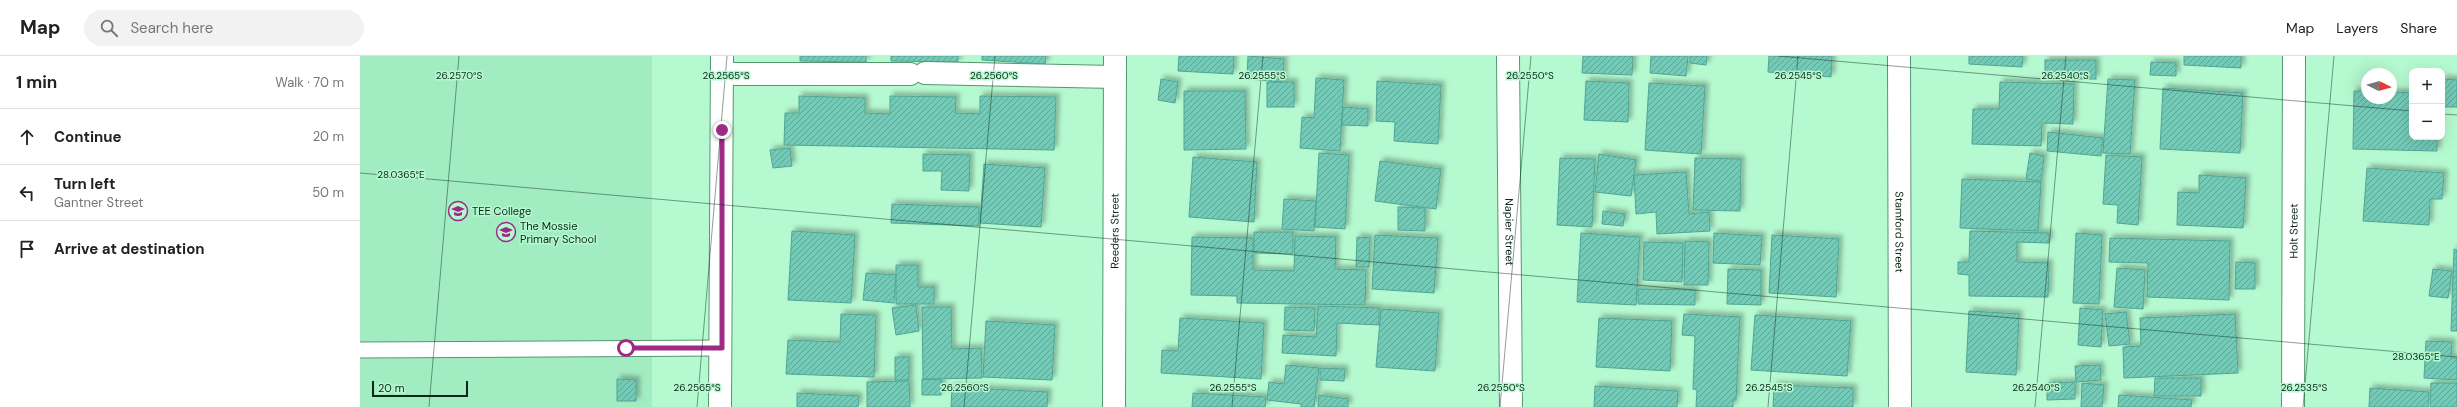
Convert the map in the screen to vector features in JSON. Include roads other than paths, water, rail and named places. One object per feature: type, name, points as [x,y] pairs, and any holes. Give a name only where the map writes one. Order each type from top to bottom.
[{"type":"street","name":"Napier Street","points":[[1508,56],[1511,407]]},
{"type":"street","name":"Stamford Street","points":[[1899,56],[1900,407]]},
{"type":"street","name":"Holt Street","points":[[2293,407],[2294,56]]},
{"type":"street","points":[[720,407],[722,348],[722,65],[918,74],[1115,66]]},
{"type":"street","name":"Reeders Street","points":[[1114,407],[1115,66]]},
{"type":"lane","points":[[360,350],[722,348]]},
{"type":"place","name":"TEE College","points":[[458,211]]},
{"type":"place","name":"The Mossie Primary School","points":[[506,232]]}]
